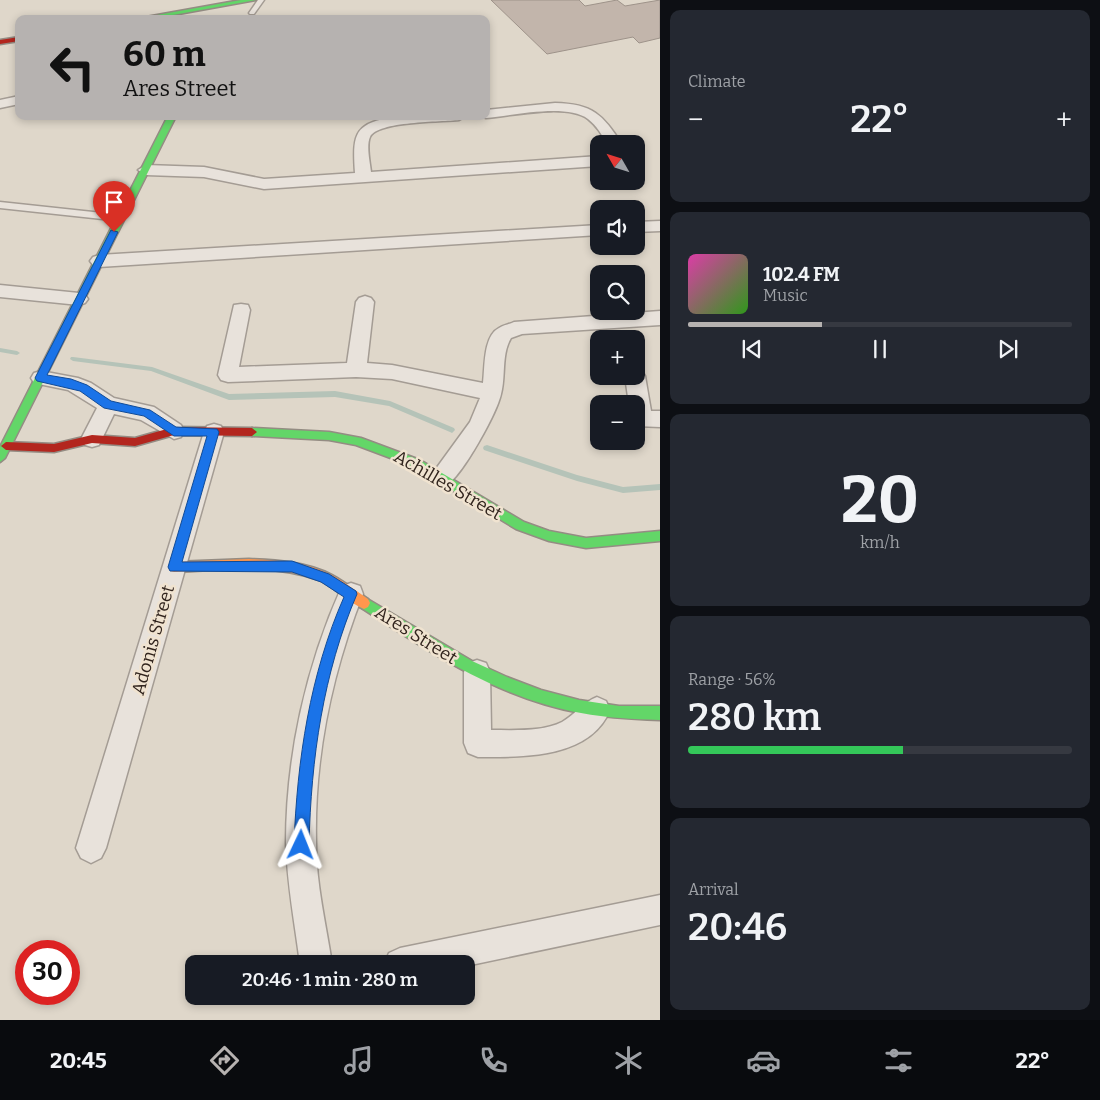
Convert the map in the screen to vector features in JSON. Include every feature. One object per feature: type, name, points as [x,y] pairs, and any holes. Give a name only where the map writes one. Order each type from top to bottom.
[{"type":"street","points":[[159,15],[228,2],[253,0]]},
{"type":"street","points":[[222,15],[228,2]]},
{"type":"street","points":[[0,42],[15,40]]},
{"type":"street","points":[[0,104],[15,101]]},
{"type":"street","points":[[490,114],[562,108],[582,110],[598,120],[609,135]]},
{"type":"street","points":[[0,458],[170,120]]},
{"type":"street","points":[[363,177],[362,136],[369,129],[395,121],[408,120]]},
{"type":"street","points":[[146,170],[204,172],[264,184],[590,162]]},
{"type":"street","points":[[645,227],[660,226]]},
{"type":"street","points":[[99,261],[590,231]]},
{"type":"street","points":[[0,291],[79,300]]},
{"type":"street","points":[[356,370],[365,302]]},
{"type":"street","points":[[241,310],[228,375],[356,370],[424,378],[492,393]]},
{"type":"street","points":[[645,319],[660,318]]},
{"type":"street","points":[[441,477],[477,428],[492,393],[497,347],[504,333],[521,327],[626,320],[627,330]]},
{"type":"street","points":[[40,378],[71,383],[84,388],[108,405],[146,413],[174,431]]},
{"type":"street","points":[[636,385],[642,420],[660,419]]},
{"type":"street","points":[[92,439],[108,405]]},
{"type":"street","name":"Achilles Street","points":[[6,446],[54,448],[92,439],[135,442],[174,431],[285,433],[357,441],[409,460],[441,477],[520,526],[549,536],[586,543],[660,536]]},
{"type":"street","name":"Adonis Street","points":[[91,848],[214,432]]},
{"type":"street","name":"Ares Street","points":[[174,567],[292,567],[324,578],[438,651],[477,672],[514,688],[547,699],[597,710],[660,713]]},
{"type":"street","points":[[315,955],[301,845],[303,791],[318,698],[336,629],[351,594]]},
{"type":"street","points":[[477,672],[478,744],[534,742],[560,737],[586,724],[597,710]]},
{"type":"street","points":[[443,955],[660,910]]},
{"type":"lane","points":[[252,13],[261,0]]},
{"type":"lane","points":[[0,205],[121,218]]},
{"type":"building","points":[[491,0],[579,0],[585,6],[617,0],[625,6],[660,0],[660,38],[639,43],[633,37],[547,54]]},
{"type":"waterway","points":[[0,350],[17,353]]},
{"type":"waterway","points":[[73,359],[152,369],[229,397],[335,394],[390,404],[452,430]]},
{"type":"waterway","points":[[487,448],[577,478],[623,490],[660,487]]},
{"type":"traffic: fast","points":[[227,4],[253,0]]},
{"type":"traffic: fast","points":[[162,15],[227,4]]},
{"type":"traffic: fast","points":[[0,458],[170,120]]},
{"type":"traffic: fast","points":[[252,432],[329,436],[357,441],[416,463],[520,526],[549,536],[586,543],[660,536]]},
{"type":"traffic: fast","points":[[364,603],[432,646],[468,665],[504,682],[541,696],[579,707],[619,712],[660,713]]},
{"type":"traffic: slow","points":[[174,567],[249,564],[304,570],[322,576],[364,603]]},
{"type":"traffic: jam","points":[[0,42],[15,40]]},
{"type":"traffic: jam","points":[[6,446],[54,448],[92,439],[135,442],[174,431],[252,432]]},
{"type":"route","points":[[114,232],[40,378],[71,383],[84,388],[98,396],[108,405],[154,416],[174,431],[214,432],[174,567],[270,565],[292,567],[324,578],[351,594],[336,629],[318,698],[303,791],[301,845]]}]
